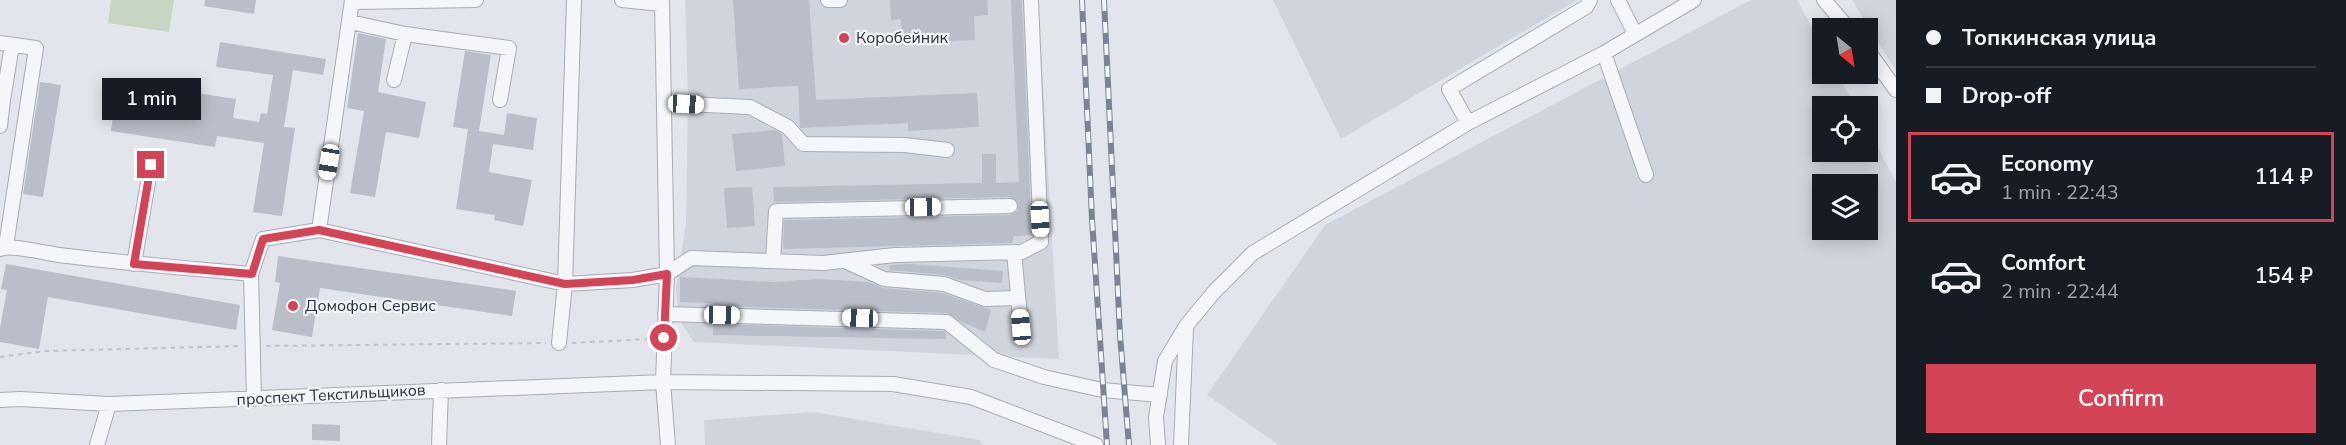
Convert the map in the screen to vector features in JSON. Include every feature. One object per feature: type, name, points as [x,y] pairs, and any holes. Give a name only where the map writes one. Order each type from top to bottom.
[{"type":"street","points":[[319,230],[352,1],[476,0]]},
{"type":"street","points":[[559,343],[565,284],[574,0]]},
{"type":"street","points":[[622,0],[662,2],[667,274],[663,382],[668,445]]},
{"type":"street","points":[[828,0],[840,0]]},
{"type":"street","points":[[254,399],[252,274],[263,239],[319,230],[565,284],[633,280],[667,274],[691,258],[824,263],[895,255],[1022,252],[1041,242],[1031,0]]},
{"type":"street","points":[[1468,123],[1449,89],[1586,8],[1590,0]]},
{"type":"street","points":[[1618,0],[1635,34]]},
{"type":"street","points":[[1158,445],[1156,417],[1165,362],[1186,326],[1214,292],[1253,252],[1468,123],[1604,53],[1694,0]]},
{"type":"street","points":[[1824,0],[1839,18]]},
{"type":"street","points":[[350,22],[405,34],[509,48],[500,100]]},
{"type":"street","points":[[394,80],[405,34]]},
{"type":"street","points":[[0,126],[6,44],[36,48],[3,247],[134,264],[252,274]]},
{"type":"street","points":[[1604,53],[1646,175]]},
{"type":"street","points":[[1878,65],[1896,90]]},
{"type":"street","points":[[664,103],[750,107],[788,127],[803,144],[905,145],[947,150]]},
{"type":"street","points":[[134,264],[151,165]]},
{"type":"street","points":[[773,261],[776,211],[1010,206]]},
{"type":"street","points":[[1014,252],[1021,327]]},
{"type":"street","points":[[845,261],[884,279],[944,284],[985,299],[1018,298]]},
{"type":"street","points":[[665,314],[946,322],[994,360],[1014,367],[1044,377],[1102,390],[1160,396]]},
{"type":"street","points":[[1181,445],[1186,326]]},
{"type":"street","name":"проспект Текстильщиков","points":[[0,400],[109,404],[663,382],[893,384],[971,397],[1096,445]]},
{"type":"street","points":[[439,445],[441,390]]},
{"type":"street","points":[[97,445],[109,404]]},
{"type":"path","points":[[0,357],[45,351],[559,343],[664,338]]},
{"type":"shaded area","points":[[685,0],[1038,0],[1059,359],[694,342],[679,320],[676,288],[686,223],[688,99]]},
{"type":"shaded area","points":[[1273,0],[1577,0],[1341,139]]},
{"type":"shaded area","points":[[1751,0],[1797,0],[1812,28],[1812,84],[1843,84],[1849,96],[1812,96],[1812,162],[1878,162],[1878,148],[1896,182],[1896,445],[1279,445],[1207,395],[1325,225]]},
{"type":"shaded area","points":[[1852,0],[1896,0],[1896,71],[1878,42],[1878,18],[1863,18]]},
{"type":"shaded area","points":[[813,412],[979,440],[983,445],[705,445],[704,420]]},
{"type":"green space","points":[[111,0],[174,0],[169,32],[108,23]]},
{"type":"building","points":[[205,0],[256,0],[254,14],[204,6]]},
{"type":"building","points":[[733,0],[809,0],[816,100],[977,93],[979,127],[908,131],[908,123],[800,128],[798,86],[739,89]]},
{"type":"building","points":[[890,0],[987,0],[988,15],[974,16],[975,40],[902,43],[901,19],[891,20]]},
{"type":"building","points":[[1011,0],[1022,0],[1032,235],[1014,236],[1012,243],[783,249],[784,220],[1010,215],[1018,211],[1018,202],[1010,197],[774,202],[773,187],[982,183],[982,154],[996,154],[996,183],[1019,182]]},
{"type":"building","points":[[358,33],[386,39],[378,92],[426,102],[419,138],[386,132],[375,197],[350,193],[364,111],[347,108]]},
{"type":"building","points":[[220,42],[326,59],[323,75],[293,70],[284,127],[295,128],[282,216],[253,212],[264,143],[217,136],[215,147],[111,131],[118,81],[236,99],[233,118],[259,122],[261,113],[267,114],[273,75],[216,67]]},
{"type":"building","points":[[465,51],[491,55],[479,131],[504,135],[507,113],[537,118],[533,150],[493,144],[489,172],[532,180],[523,226],[494,220],[495,215],[456,209],[468,129],[453,127]]},
{"type":"building","points":[[40,82],[61,85],[43,197],[23,194]]},
{"type":"building","points":[[775,130],[782,134],[785,166],[736,171],[732,134]]},
{"type":"building","points":[[752,187],[755,226],[727,228],[724,188]]},
{"type":"building","points":[[278,256],[516,291],[512,316],[320,288],[312,337],[272,330],[280,283],[275,282]]},
{"type":"building","points":[[6,264],[240,305],[236,330],[48,297],[39,349],[0,342],[0,328],[7,290],[1,289]]},
{"type":"building","points":[[909,264],[1003,271],[1002,283],[959,280],[945,275],[889,270],[890,265]]},
{"type":"building","points":[[680,277],[774,282],[819,279],[869,282],[883,288],[942,293],[991,310],[985,332],[947,313],[713,306],[713,303],[680,302]]},
{"type":"building","points":[[713,324],[944,331],[946,339],[713,335]]},
{"type":"building","points":[[312,424],[340,425],[340,441],[312,440]]},
{"type":"railway","points":[[1082,0],[1092,219],[1107,445]]},
{"type":"railway","points":[[1104,0],[1120,335],[1129,445]]},
{"type":"place","name":"Коробейник","points":[[844,38]]},
{"type":"place","name":"Домофон Сервис","points":[[293,306]]},
{"type":"route","points":[[151,165],[134,264],[252,274],[263,239],[319,230],[565,284],[633,280],[667,274],[664,338]]}]
